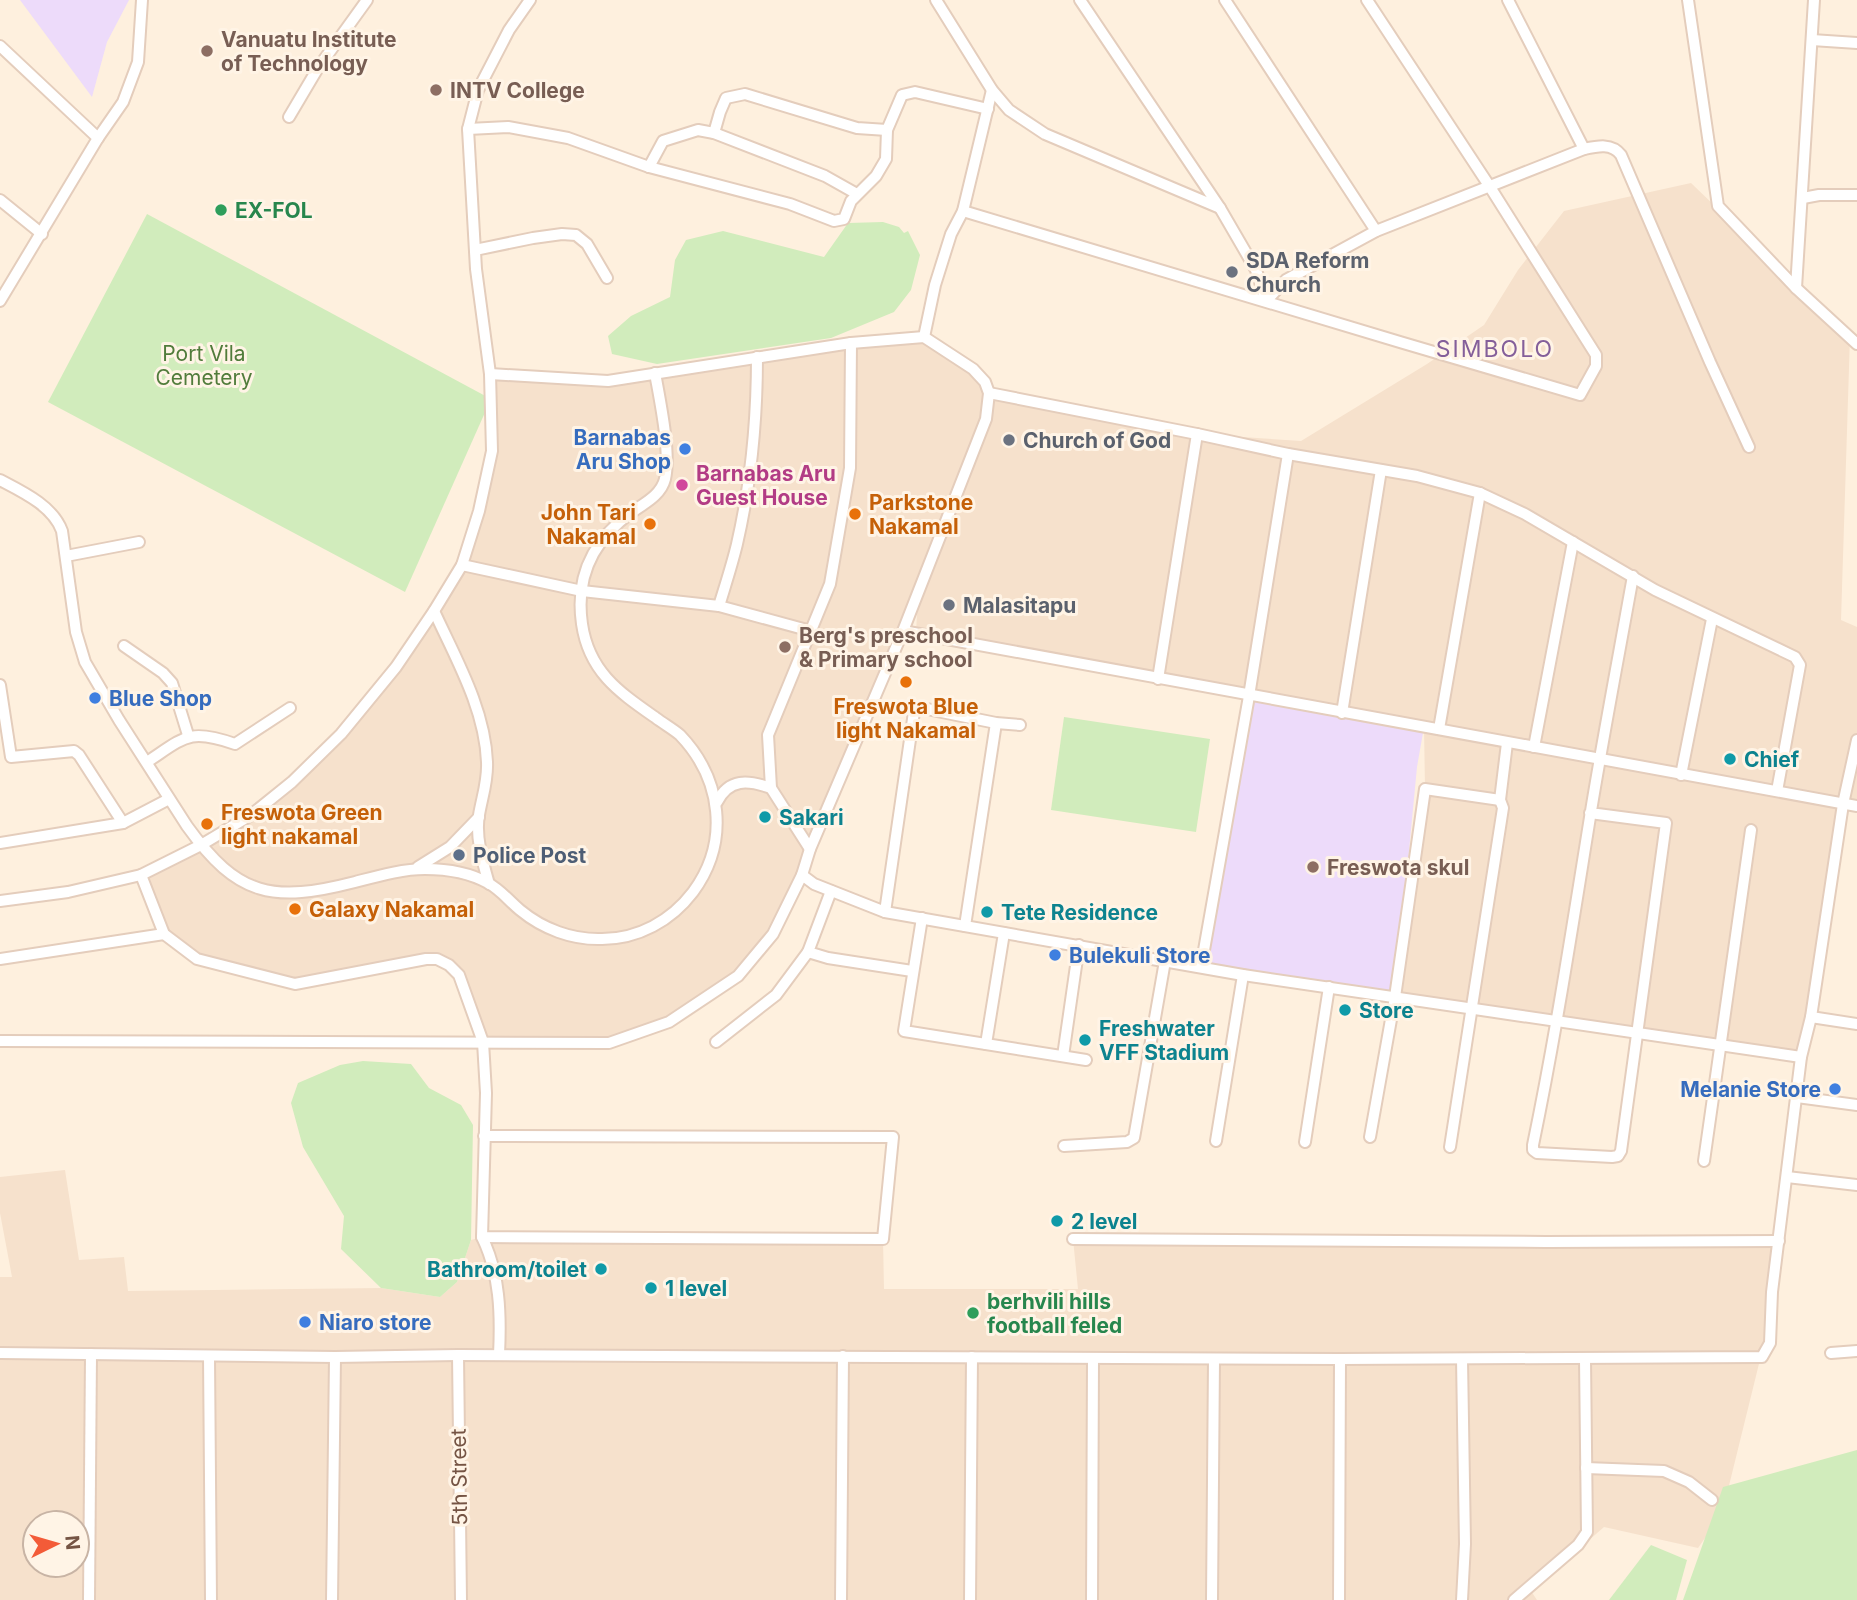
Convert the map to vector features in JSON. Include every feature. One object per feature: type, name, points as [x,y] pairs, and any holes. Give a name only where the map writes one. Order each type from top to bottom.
[{"type":"street","points":[[0,301],[98,138],[123,102],[138,61],[142,0]]},
{"type":"street","points":[[289,117],[318,68],[367,0]]},
{"type":"street","points":[[0,901],[68,892],[141,876],[201,845],[261,807],[292,782],[341,734],[396,667],[462,565],[479,511],[492,451],[490,374],[476,269],[468,129],[478,90],[509,30],[530,0]]},
{"type":"street","points":[[936,0],[992,90],[1009,110],[1045,134],[1220,208]]},
{"type":"street","points":[[1080,0],[1220,208],[1256,270],[1266,301]]},
{"type":"street","points":[[1225,0],[1376,232]]},
{"type":"street","points":[[963,211],[1266,301],[1339,326],[1580,395],[1596,366],[1596,355],[1367,0]]},
{"type":"street","points":[[1508,0],[1584,149]]},
{"type":"street","points":[[1688,0],[1718,206],[1796,288],[1857,344]]},
{"type":"street","points":[[1796,288],[1814,0]]},
{"type":"street","points":[[1812,40],[1857,43]]},
{"type":"street","points":[[0,46],[98,138]]},
{"type":"street","points":[[925,337],[935,285],[951,234],[963,211],[992,90]]},
{"type":"street","points":[[468,129],[508,127],[568,138],[649,166],[790,204],[834,221],[844,219],[851,201],[876,176],[887,159],[887,130],[902,95],[915,92],[988,109]]},
{"type":"street","points":[[714,133],[726,98],[745,94],[857,128],[887,130]]},
{"type":"street","points":[[649,166],[663,141],[698,130],[714,133],[825,176],[857,194]]},
{"type":"street","points":[[1266,301],[1286,280],[1376,232],[1584,149],[1600,146],[1613,148],[1619,152],[1749,447]]},
{"type":"street","points":[[1803,198],[1819,195],[1857,195]]},
{"type":"street","points":[[0,200],[42,234]]},
{"type":"street","points":[[475,250],[533,238],[562,234],[576,236],[587,244],[607,278]]},
{"type":"street","points":[[0,1041],[609,1043],[669,1022],[738,976],[773,934],[802,875],[810,849],[903,631],[986,419],[989,393],[985,382],[973,369],[925,337],[852,343],[608,381],[490,374]]},
{"type":"street","points":[[810,849],[771,788],[768,735],[830,584],[850,468],[852,343]]},
{"type":"street","points":[[719,606],[737,546],[750,473],[757,404],[757,357]]},
{"type":"street","points":[[0,480],[56,517],[62,531],[76,632],[85,662],[169,799],[201,845],[246,885],[270,891],[302,892],[416,869],[462,874],[489,884],[529,917],[561,933],[588,939],[617,939],[644,932],[683,905],[705,872],[716,839],[717,802],[699,760],[677,733],[624,697],[607,682],[585,637],[581,614],[587,564],[597,546],[620,520],[656,495],[665,478],[661,411],[655,373]]},
{"type":"street","points":[[989,393],[1288,454],[1417,476],[1480,493],[1525,514],[1655,590],[1798,660],[1800,665],[1777,791]]},
{"type":"street","points":[[1158,679],[1197,434]]},
{"type":"street","points":[[1201,967],[1288,454]]},
{"type":"street","points":[[1342,713],[1381,470]]},
{"type":"street","points":[[1439,729],[1480,493]]},
{"type":"street","points":[[66,556],[139,542]]},
{"type":"street","points":[[1534,747],[1573,542]]},
{"type":"street","points":[[462,565],[582,591],[719,606],[811,631]]},
{"type":"street","points":[[1590,813],[1666,823],[1621,1152],[1618,1156],[1536,1153],[1533,1145],[1558,1021],[1590,813],[1633,576]]},
{"type":"street","points":[[434,611],[474,701],[485,742],[487,778],[478,817],[482,857],[489,884]]},
{"type":"street","points":[[1681,775],[1712,619]]},
{"type":"street","points":[[903,631],[1857,806]]},
{"type":"street","points":[[124,646],[173,683],[188,735]]},
{"type":"street","points":[[0,685],[3,720],[11,757],[74,751],[123,823]]},
{"type":"street","points":[[147,762],[188,735],[218,738],[235,744],[290,708]]},
{"type":"street","points":[[885,912],[914,712],[922,708],[996,723],[1020,725]]},
{"type":"street","points":[[965,926],[996,723]]},
{"type":"street","points":[[0,1353],[335,1357],[499,1355],[1214,1359],[1762,1357],[1770,1343],[1772,1292],[1801,1057],[1811,1017],[1843,804],[1857,740]]},
{"type":"street","points":[[1450,1147],[1503,808],[1500,800],[1507,743]]},
{"type":"street","points":[[717,802],[722,792],[738,783],[749,782],[771,788]]},
{"type":"street","points":[[1370,1138],[1395,997],[1425,789],[1500,800]]},
{"type":"street","points":[[0,843],[123,823],[169,799]]},
{"type":"street","points":[[416,869],[450,847],[478,817]]},
{"type":"street","points":[[1704,1161],[1751,830]]},
{"type":"street","points":[[802,875],[831,891],[885,912],[1242,975],[1801,1057]]},
{"type":"street","points":[[141,876],[164,934],[197,959],[295,984],[426,959],[449,965],[459,975],[483,1042],[486,1093],[482,1237],[491,1256],[501,1307],[499,1355]]},
{"type":"street","points":[[716,1042],[776,995],[808,952],[831,891]]},
{"type":"street","points":[[922,918],[905,1031],[1086,1060]]},
{"type":"street","points":[[986,1044],[1004,933]]},
{"type":"street","points":[[0,959],[164,934]]},
{"type":"street","points":[[1063,1056],[1079,945]]},
{"type":"street","points":[[808,952],[828,958],[912,971]]},
{"type":"street","points":[[1065,1146],[1127,1142],[1134,1138],[1165,961]]},
{"type":"street","points":[[1216,1141],[1242,975]]},
{"type":"street","points":[[1306,1142],[1329,987]]},
{"type":"street","points":[[1811,1017],[1857,1024]]},
{"type":"street","points":[[1797,1097],[1857,1105]]},
{"type":"street","points":[[482,1237],[883,1239],[893,1137],[484,1136]]},
{"type":"street","points":[[1787,1177],[1857,1185]]},
{"type":"street","points":[[1073,1239],[1779,1241]]},
{"type":"street","points":[[1831,1353],[1857,1351]]},
{"type":"street","points":[[89,1600],[91,1354]]},
{"type":"street","name":"5th Street","points":[[458,1355],[461,1600]]},
{"type":"street","points":[[209,1356],[211,1600]]},
{"type":"street","points":[[841,1600],[843,1356]]},
{"type":"street","points":[[332,1600],[335,1357]]},
{"type":"street","points":[[970,1600],[972,1357]]},
{"type":"street","points":[[1092,1600],[1093,1357]]},
{"type":"street","points":[[1212,1600],[1214,1359]]},
{"type":"street","points":[[1339,1600],[1340,1359]]},
{"type":"street","points":[[1462,1359],[1465,1544],[1462,1600]]},
{"type":"street","points":[[1514,1600],[1578,1545],[1587,1532],[1585,1359]]},
{"type":"street","points":[[1586,1468],[1664,1471],[1689,1482],[1712,1500]]},
{"type":"shaded area","points":[[20,0],[129,0],[107,42],[92,97]]},
{"type":"shaded area","points":[[1691,183],[1850,336],[1841,620],[1857,627],[1857,806],[1844,803],[1804,1055],[1473,1008],[1397,992],[1425,789],[1424,726],[916,633],[918,594],[773,934],[738,976],[669,1022],[609,1043],[483,1042],[459,975],[437,960],[295,984],[197,959],[164,934],[141,875],[201,845],[292,782],[396,667],[462,565],[492,451],[490,374],[608,381],[924,337],[973,369],[989,393],[1197,434],[1301,441],[1427,364],[1484,325],[1518,270],[1564,211]]},
{"type":"shaded area","name":"Freswota skul","points":[[1249,696],[1424,727],[1417,767],[1395,997],[1201,967]]},
{"type":"shaded area","points":[[65,1170],[79,1260],[124,1257],[128,1291],[381,1288],[440,1297],[457,1282],[471,1240],[482,1237],[883,1239],[884,1289],[1078,1289],[1073,1239],[1779,1241],[1771,1315],[1722,1514],[1698,1548],[1604,1527],[1531,1591],[1537,1600],[0,1600],[0,1277],[12,1277],[0,1213],[0,1177]]},
{"type":"green space","name":"Port Vila Cemetery","points":[[147,214],[491,399],[405,592],[48,402]]},
{"type":"green space","points":[[883,222],[899,227],[904,233],[908,231],[920,255],[911,290],[894,312],[831,338],[657,364],[612,354],[608,336],[631,316],[670,297],[675,260],[686,240],[723,231],[824,257],[848,223]]},
{"type":"green space","points":[[1064,717],[1210,739],[1196,832],[1051,810]]},
{"type":"green space","points":[[363,1061],[411,1064],[429,1088],[461,1105],[473,1125],[471,1240],[457,1282],[440,1297],[381,1288],[341,1249],[344,1216],[303,1147],[291,1103],[298,1083],[340,1065]]},
{"type":"green space","points":[[1857,1450],[1857,1600],[1683,1600],[1723,1487]]},
{"type":"green space","points":[[1651,1545],[1687,1560],[1676,1600],[1609,1600]]},
{"type":"place","name":"Vanuatu Institute of Technology","points":[[207,51]]},
{"type":"place","name":"INTV College","points":[[436,90]]},
{"type":"place","name":"EX-FOL","points":[[221,210]]},
{"type":"place","name":"SDA Reform Church","points":[[1232,272]]},
{"type":"place","name":"Church of God","points":[[1009,440]]},
{"type":"place","name":"Barnabas Aru Shop","points":[[685,449]]},
{"type":"place","name":"Barnabas Aru Guest House","points":[[682,485]]},
{"type":"place","name":"Parkstone Nakamal","points":[[855,514]]},
{"type":"place","name":"John Tari Nakamal","points":[[650,524]]},
{"type":"place","name":"Malasitapu","points":[[949,605]]},
{"type":"place","name":"Berg's preschool & Primary school","points":[[785,647]]},
{"type":"place","name":"Freswota Blue light Nakamal","points":[[906,682]]},
{"type":"place","name":"Blue Shop","points":[[95,698]]},
{"type":"place","name":"Chief","points":[[1730,759]]},
{"type":"place","name":"Sakari","points":[[765,817]]},
{"type":"place","name":"Freswota Green light nakamal","points":[[207,824]]},
{"type":"place","name":"Police Post","points":[[459,855]]},
{"type":"place","name":"Freswota skul","points":[[1313,867]]},
{"type":"place","name":"Galaxy Nakamal","points":[[295,909]]},
{"type":"place","name":"Tete Residence","points":[[987,912]]},
{"type":"place","name":"Bulekuli Store","points":[[1055,955]]},
{"type":"place","name":"Store","points":[[1345,1010]]},
{"type":"place","name":"Freshwater VFF Stadium","points":[[1085,1040]]},
{"type":"place","name":"Melanie Store","points":[[1835,1089]]},
{"type":"place","name":"2 level","points":[[1057,1221]]},
{"type":"place","name":"Bathroom/toilet","points":[[601,1269]]},
{"type":"place","name":"1 level","points":[[651,1288]]},
{"type":"place","name":"berhvili hills football feled","points":[[973,1313]]},
{"type":"place","name":"Niaro store","points":[[305,1322]]},
{"type":"district","name":"SIMBOLO","points":[[1495,349]]}]
